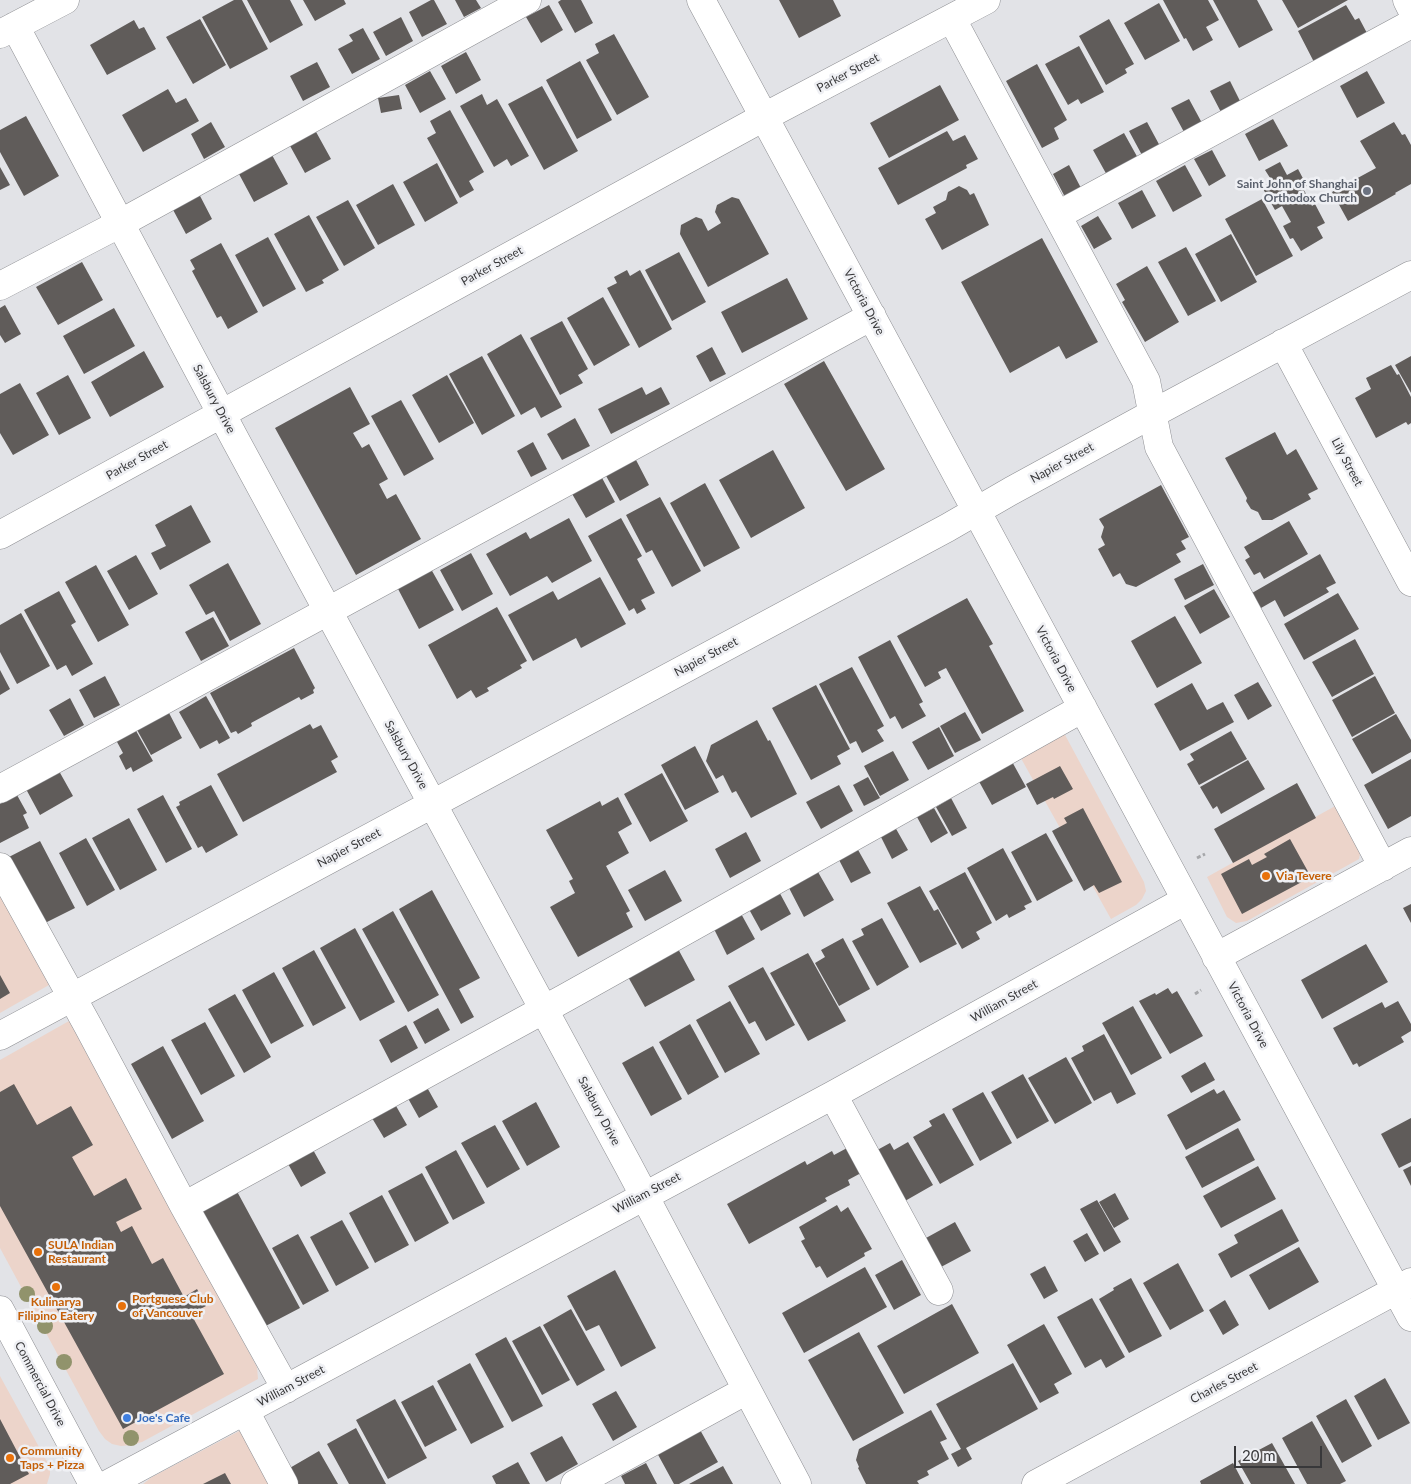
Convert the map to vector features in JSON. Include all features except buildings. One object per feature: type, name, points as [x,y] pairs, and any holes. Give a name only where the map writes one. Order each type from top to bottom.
[{"type":"street","points":[[8,30],[65,0]]},
{"type":"street","points":[[0,286],[121,223],[527,0]]},
{"type":"street","name":"Victoria Drive","points":[[701,0],[1216,957],[1404,1286],[1411,1317]]},
{"type":"street","name":"Parker Street","points":[[0,535],[764,117],[986,0]]},
{"type":"street","points":[[1406,0],[1411,8]]},
{"type":"street","points":[[952,18],[1146,381],[1160,447],[1383,866]]},
{"type":"street","points":[[1058,216],[1411,24]]},
{"type":"street","name":"Salsbury Drive","points":[[8,30],[121,223],[644,1195],[797,1484]]},
{"type":"street","name":"Napier Street","points":[[0,1036],[977,512],[1011,491],[1152,414],[1411,275]]},
{"type":"street","points":[[0,789],[872,316]]},
{"type":"street","name":"Lily Street","points":[[1283,343],[1411,582]]},
{"type":"street","points":[[184,1206],[544,1010],[1082,708]]},
{"type":"street","points":[[1216,957],[1411,851]]},
{"type":"street","points":[[0,867],[184,1206],[286,1389]]},
{"type":"street","name":"William Street","points":[[108,1484],[833,1095],[1186,900]]},
{"type":"street","points":[[833,1095],[939,1291]]},
{"type":"street","name":"Charles Street","points":[[1036,1484],[1404,1286]]},
{"type":"street","name":"Commercial Drive","points":[[0,1310],[93,1484]]},
{"type":"street","points":[[575,1484],[747,1390]]},
{"type":"street","points":[[245,1411],[284,1484]]},
{"type":"path","points":[[1197,858],[1205,854]]},
{"type":"path","points":[[1195,994],[1201,990]]},
{"type":"shaded area","points":[[1064,733],[1144,882],[1146,891],[1142,899],[1136,905],[1111,919],[1018,753]]},
{"type":"shaded area","points":[[1337,805],[1361,848],[1359,859],[1247,921],[1236,923],[1227,917],[1207,877]]},
{"type":"shaded area","points":[[0,894],[49,985],[0,1013]]},
{"type":"shaded area","points":[[69,1021],[257,1367],[258,1379],[142,1442],[132,1445],[121,1446],[112,1444],[99,1431],[0,1248],[0,1060]]},
{"type":"shaded area","points":[[0,1376],[50,1467],[47,1484],[0,1484]]},
{"type":"shaded area","points":[[245,1428],[275,1484],[143,1484],[152,1477]]},
{"type":"place","name":"Saint John of Shanghai Orthodox Church","points":[[1367,191]]},
{"type":"place","name":"Via Tevere","points":[[1266,876]]},
{"type":"place","name":"SULA Indian Restaurant","points":[[38,1252]]},
{"type":"place","name":"Kulinarya Filipino Eatery","points":[[56,1287]]},
{"type":"place","name":"Portguese Club of Vancouver","points":[[122,1306]]},
{"type":"place","name":"Joe's Cafe","points":[[127,1418]]},
{"type":"place","name":"Community Taps + Pizza","points":[[10,1458]]}]
